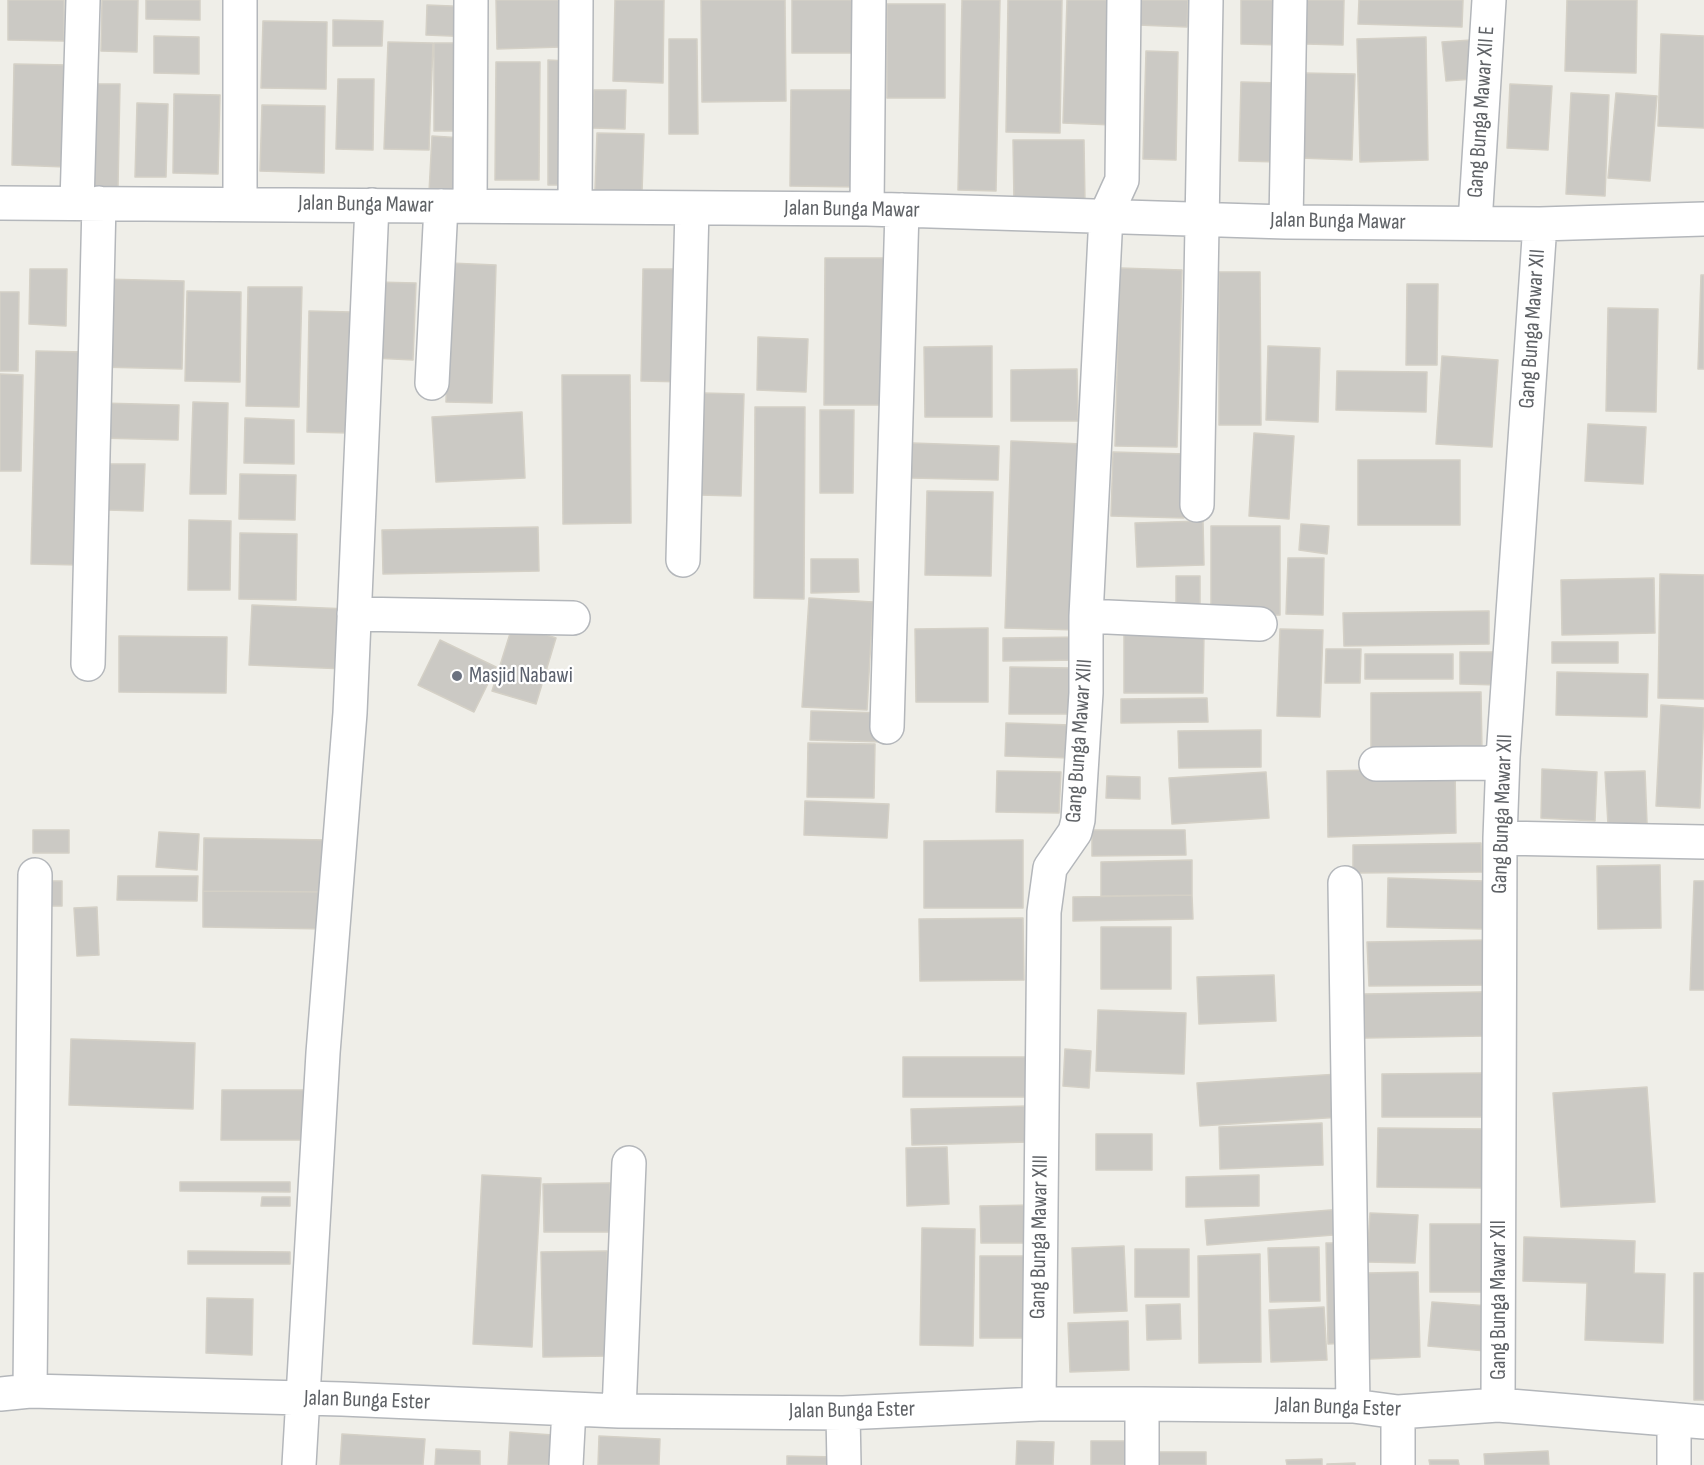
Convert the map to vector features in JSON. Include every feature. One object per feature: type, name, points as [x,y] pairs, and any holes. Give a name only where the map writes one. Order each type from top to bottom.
[{"type":"street","points":[[83,0],[88,203],[88,664]]},
{"type":"street","points":[[240,0],[240,204]]},
{"type":"street","points":[[432,383],[456,206],[471,0]]},
{"type":"street","points":[[576,0],[576,207]]},
{"type":"street","points":[[867,209],[869,0]]},
{"type":"street","points":[[1106,215],[1122,180],[1124,0]]},
{"type":"street","points":[[1286,222],[1290,0]]},
{"type":"street","name":"Gang Bunga Mawar XII E","points":[[1475,223],[1489,0]]},
{"type":"street","points":[[1197,505],[1200,218],[1206,1]]},
{"type":"street","name":"Jalan Bunga Mawar","points":[[0,203],[867,209],[1286,222],[1540,224],[1704,219]]},
{"type":"street","points":[[299,1465],[354,614],[372,206]]},
{"type":"street","points":[[683,560],[692,208]]},
{"type":"street","points":[[887,727],[902,210]]},
{"type":"street","name":"Gang Bunga Mawar XIII","points":[[1039,1404],[1044,912],[1050,868],[1075,832],[1078,820],[1086,693],[1086,616],[1106,215]]},
{"type":"street","name":"Gang Bunga Mawar XII","points":[[1498,1405],[1500,838],[1503,757],[1540,224]]},
{"type":"street","points":[[354,614],[573,618]]},
{"type":"street","points":[[1086,616],[1260,624]]},
{"type":"street","points":[[1376,764],[1489,763],[1503,757]]},
{"type":"street","points":[[1500,838],[1704,842]]},
{"type":"street","points":[[15,1392],[35,875]]},
{"type":"street","points":[[1345,883],[1353,1406]]},
{"type":"street","points":[[619,1411],[629,1163]]},
{"type":"street","name":"Jalan Bunga Ester","points":[[15,1392],[302,1399],[619,1411],[843,1413],[1039,1404],[1353,1406],[1398,1412],[1498,1405],[1689,1421]]},
{"type":"street","points":[[1142,1404],[1142,1465]]},
{"type":"street","points":[[566,1465],[569,1409]]},
{"type":"street","points":[[1398,1412],[1398,1465]]},
{"type":"street","points":[[843,1413],[844,1465]]},
{"type":"street","points":[[1674,1465],[1689,1421]]},
{"type":"building","points":[[8,0],[64,0],[64,41],[8,40]]},
{"type":"building","points":[[102,0],[138,0],[137,52],[101,51]]},
{"type":"building","points":[[146,0],[200,0],[200,20],[146,19]]},
{"type":"building","points":[[496,0],[563,0],[561,47],[497,49]]},
{"type":"building","points":[[615,0],[664,0],[663,83],[613,81]]},
{"type":"building","points":[[701,0],[785,0],[786,101],[702,102]]},
{"type":"building","points":[[792,0],[858,0],[858,53],[792,53]]},
{"type":"building","points":[[962,0],[1000,0],[996,191],[958,190]]},
{"type":"building","points":[[1008,0],[1062,0],[1060,133],[1006,132]]},
{"type":"building","points":[[1067,0],[1116,0],[1113,125],[1063,123]]},
{"type":"building","points":[[1139,0],[1188,0],[1187,27],[1138,25]]},
{"type":"building","points":[[1241,0],[1282,0],[1281,45],[1241,44]]},
{"type":"building","points":[[1307,0],[1344,0],[1343,45],[1306,44]]},
{"type":"building","points":[[1359,0],[1463,0],[1462,27],[1358,24]]},
{"type":"building","points":[[1567,0],[1637,0],[1636,73],[1565,71]]},
{"type":"building","points":[[887,4],[945,4],[945,98],[887,98]]},
{"type":"building","points":[[427,5],[477,7],[475,37],[426,35]]},
{"type":"building","points":[[333,20],[383,21],[382,46],[333,46]]},
{"type":"building","points":[[263,21],[327,22],[326,89],[261,88]]},
{"type":"building","points":[[1661,34],[1704,36],[1704,128],[1658,126]]},
{"type":"building","points":[[154,36],[199,37],[199,74],[154,73]]},
{"type":"building","points":[[1426,37],[1428,160],[1360,162],[1357,39]]},
{"type":"building","points":[[669,39],[697,39],[698,134],[669,134]]},
{"type":"building","points":[[1471,40],[1474,79],[1446,81],[1442,42]]},
{"type":"building","points":[[388,42],[433,43],[429,150],[384,149]]},
{"type":"building","points":[[434,43],[477,43],[477,131],[434,131]]},
{"type":"building","points":[[1146,51],[1178,52],[1176,160],[1143,159]]},
{"type":"building","points":[[548,60],[568,61],[569,185],[548,185]]},
{"type":"building","points":[[496,62],[540,62],[539,180],[495,180]]},
{"type":"building","points":[[14,64],[69,65],[66,167],[12,165]]},
{"type":"building","points":[[1303,73],[1355,74],[1352,160],[1300,158]]},
{"type":"building","points":[[338,79],[374,79],[373,150],[336,149]]},
{"type":"building","points":[[1241,82],[1281,83],[1279,162],[1239,161]]},
{"type":"building","points":[[93,84],[120,84],[118,187],[90,186]]},
{"type":"building","points":[[1510,84],[1552,86],[1548,150],[1507,148]]},
{"type":"building","points":[[594,90],[626,90],[625,129],[593,128]]},
{"type":"building","points":[[791,90],[860,90],[859,187],[790,186]]},
{"type":"building","points":[[1571,93],[1609,95],[1605,196],[1566,194]]},
{"type":"building","points":[[1616,93],[1657,96],[1650,181],[1608,178]]},
{"type":"building","points":[[174,94],[220,95],[218,174],[173,173]]},
{"type":"building","points":[[137,103],[168,104],[166,177],[135,177]]},
{"type":"building","points":[[262,105],[325,106],[324,173],[260,171]]},
{"type":"building","points":[[597,133],[644,134],[642,192],[595,190]]},
{"type":"building","points":[[432,136],[479,139],[476,194],[429,192]]},
{"type":"building","points":[[1013,140],[1084,140],[1085,203],[1014,203]]},
{"type":"building","points":[[825,258],[885,258],[885,405],[824,405]]},
{"type":"building","points":[[450,263],[496,265],[492,403],[446,402]]},
{"type":"building","points":[[1120,268],[1182,270],[1177,447],[1115,446]]},
{"type":"building","points":[[30,269],[67,269],[66,326],[29,324]]},
{"type":"building","points":[[643,269],[688,269],[686,382],[641,381]]},
{"type":"building","points":[[1219,272],[1260,272],[1261,425],[1219,425]]},
{"type":"building","points":[[1701,275],[1704,275],[1704,369],[1698,369]]},
{"type":"building","points":[[102,279],[184,281],[182,369],[99,367]]},
{"type":"building","points":[[376,282],[416,283],[413,360],[373,358]]},
{"type":"building","points":[[1407,284],[1438,284],[1437,365],[1406,365]]},
{"type":"building","points":[[248,287],[302,287],[299,407],[246,406]]},
{"type":"building","points":[[187,291],[241,292],[240,382],[185,381]]},
{"type":"building","points":[[0,292],[19,292],[18,371],[0,371]]},
{"type":"building","points":[[1608,308],[1658,309],[1656,412],[1606,411]]},
{"type":"building","points":[[309,311],[351,312],[349,433],[307,432]]},
{"type":"building","points":[[758,337],[808,339],[806,392],[757,390]]},
{"type":"building","points":[[992,346],[992,417],[925,417],[924,347]]},
{"type":"building","points":[[1268,346],[1320,348],[1318,422],[1266,420]]},
{"type":"building","points":[[36,351],[85,352],[80,565],[31,564]]},
{"type":"building","points":[[1442,356],[1498,360],[1492,447],[1436,444]]},
{"type":"building","points":[[1077,369],[1078,421],[1011,421],[1011,370]]},
{"type":"building","points":[[1337,371],[1427,372],[1426,412],[1336,410]]},
{"type":"building","points":[[0,374],[23,375],[21,471],[0,471]]},
{"type":"building","points":[[562,375],[630,375],[631,523],[563,524]]},
{"type":"building","points":[[702,393],[744,394],[741,496],[698,495]]},
{"type":"building","points":[[193,402],[228,403],[226,494],[190,494]]},
{"type":"building","points":[[100,403],[179,405],[178,440],[99,438]]},
{"type":"building","points":[[755,407],[805,407],[804,599],[754,598]]},
{"type":"building","points":[[820,410],[854,410],[853,493],[820,493]]},
{"type":"building","points":[[522,412],[525,478],[436,482],[432,417]]},
{"type":"building","points":[[245,418],[294,420],[294,464],[244,463]]},
{"type":"building","points":[[1588,424],[1646,427],[1643,484],[1585,481]]},
{"type":"building","points":[[1254,433],[1294,436],[1289,519],[1249,516]]},
{"type":"building","points":[[1011,441],[1083,444],[1077,630],[1005,628]]},
{"type":"building","points":[[912,443],[999,446],[998,480],[911,478]]},
{"type":"building","points":[[1113,452],[1186,454],[1184,518],[1111,516]]},
{"type":"building","points":[[1358,460],[1460,460],[1460,525],[1358,525]]},
{"type":"building","points":[[108,464],[145,464],[143,511],[107,510]]},
{"type":"building","points":[[240,474],[296,475],[295,520],[239,519]]},
{"type":"building","points":[[927,491],[993,492],[991,576],[925,575]]},
{"type":"building","points":[[189,520],[231,521],[230,590],[188,590]]},
{"type":"building","points":[[1203,521],[1204,565],[1137,567],[1135,523]]},
{"type":"building","points":[[1301,524],[1329,526],[1327,554],[1299,550]]},
{"type":"building","points":[[1211,526],[1280,526],[1280,615],[1211,615]]},
{"type":"building","points":[[538,527],[539,571],[383,574],[382,530]]},
{"type":"building","points":[[240,533],[297,534],[296,600],[239,599]]},
{"type":"building","points":[[1288,558],[1324,558],[1323,615],[1286,614]]},
{"type":"building","points":[[811,559],[858,559],[859,592],[811,593]]},
{"type":"building","points":[[1660,574],[1704,575],[1704,699],[1658,698]]},
{"type":"building","points":[[1176,576],[1200,576],[1200,609],[1176,609]]},
{"type":"building","points":[[1654,578],[1655,633],[1562,635],[1561,580]]},
{"type":"building","points":[[809,598],[873,602],[867,710],[802,707]]},
{"type":"building","points":[[252,605],[349,609],[346,669],[249,665]]},
{"type":"building","points":[[1489,611],[1489,644],[1344,646],[1343,613]]},
{"type":"building","points":[[513,624],[556,638],[536,704],[492,691]]},
{"type":"building","points":[[988,628],[988,702],[916,702],[915,629]]},
{"type":"building","points":[[1280,629],[1323,630],[1320,717],[1277,716]]},
{"type":"building","points":[[1124,633],[1204,634],[1203,693],[1124,693]]},
{"type":"building","points":[[119,636],[227,637],[226,693],[119,692]]},
{"type":"building","points":[[1083,637],[1083,660],[1003,661],[1003,638]]},
{"type":"building","name":"Masjid Nabawi","points":[[440,640],[496,667],[474,712],[418,685]]},
{"type":"building","points":[[1552,642],[1618,642],[1618,663],[1552,663]]},
{"type":"building","points":[[1326,649],[1361,649],[1360,683],[1325,683]]},
{"type":"building","points":[[1460,652],[1499,652],[1499,685],[1460,684]]},
{"type":"building","points":[[1365,654],[1453,654],[1453,679],[1365,679]]},
{"type":"building","points":[[1010,667],[1072,668],[1072,714],[1009,714]]},
{"type":"building","points":[[1557,672],[1648,674],[1647,717],[1556,715]]},
{"type":"building","points":[[1481,692],[1482,752],[1371,753],[1371,693]]},
{"type":"building","points":[[1207,698],[1208,722],[1121,723],[1121,699]]},
{"type":"building","points":[[1661,705],[1704,708],[1700,808],[1656,806]]},
{"type":"building","points":[[811,711],[885,713],[884,742],[810,740]]},
{"type":"building","points":[[1006,723],[1072,725],[1071,758],[1005,756]]},
{"type":"building","points":[[1261,730],[1261,767],[1179,768],[1178,731]]},
{"type":"building","points":[[808,743],[875,744],[874,798],[807,797]]},
{"type":"building","points":[[1455,768],[1456,833],[1328,837],[1327,771]]},
{"type":"building","points":[[1542,769],[1597,772],[1595,821],[1541,818]]},
{"type":"building","points":[[997,771],[1061,772],[1059,813],[996,812]]},
{"type":"building","points":[[1645,771],[1647,823],[1608,825],[1605,772]]},
{"type":"building","points":[[1266,772],[1269,818],[1172,824],[1169,778]]},
{"type":"building","points":[[1107,776],[1140,777],[1140,799],[1106,798]]},
{"type":"building","points":[[805,801],[889,804],[887,838],[804,835]]},
{"type":"building","points":[[33,830],[69,830],[69,853],[33,853]]},
{"type":"building","points":[[1092,830],[1185,830],[1186,855],[1092,856]]},
{"type":"building","points":[[159,832],[199,834],[197,870],[156,867]]},
{"type":"building","points":[[204,838],[329,840],[328,892],[203,891]]},
{"type":"building","points":[[1023,840],[1023,908],[924,908],[924,841]]},
{"type":"building","points":[[1481,843],[1482,872],[1353,873],[1353,845]]},
{"type":"building","points":[[1192,860],[1192,895],[1101,896],[1101,862]]},
{"type":"building","points":[[1660,865],[1661,928],[1598,929],[1597,866]]},
{"type":"building","points":[[118,876],[198,876],[197,901],[117,900]]},
{"type":"building","points":[[1388,878],[1484,881],[1483,929],[1387,927]]},
{"type":"building","points":[[50,881],[62,881],[62,906],[51,906]]},
{"type":"building","points":[[1694,881],[1704,881],[1704,990],[1690,990]]},
{"type":"building","points":[[203,891],[328,892],[328,929],[203,927]]},
{"type":"building","points":[[1192,895],[1193,919],[1073,921],[1073,897]]},
{"type":"building","points":[[97,907],[99,955],[77,956],[74,908]]},
{"type":"building","points":[[1023,918],[1024,980],[920,981],[919,919]]},
{"type":"building","points":[[1101,927],[1171,927],[1171,989],[1101,989]]},
{"type":"building","points":[[1490,940],[1491,985],[1369,986],[1367,942]]},
{"type":"building","points":[[1274,975],[1276,1021],[1199,1024],[1197,977]]},
{"type":"building","points":[[1482,992],[1483,1036],[1365,1038],[1364,994]]},
{"type":"building","points":[[1098,1010],[1186,1013],[1184,1074],[1096,1071]]},
{"type":"building","points":[[71,1039],[195,1043],[193,1109],[69,1105]]},
{"type":"building","points":[[1065,1049],[1091,1051],[1089,1088],[1063,1086]]},
{"type":"building","points":[[903,1057],[1029,1057],[1029,1097],[903,1097]]},
{"type":"building","points":[[1485,1073],[1485,1117],[1382,1117],[1382,1074]]},
{"type":"building","points":[[1339,1074],[1342,1117],[1200,1126],[1197,1083]]},
{"type":"building","points":[[1647,1087],[1655,1202],[1561,1207],[1553,1093]]},
{"type":"building","points":[[222,1090],[304,1090],[303,1140],[221,1140]]},
{"type":"building","points":[[1028,1106],[1029,1142],[912,1145],[911,1109]]},
{"type":"building","points":[[1322,1123],[1323,1165],[1220,1169],[1219,1127]]},
{"type":"building","points":[[1378,1128],[1487,1129],[1486,1188],[1377,1187]]},
{"type":"building","points":[[1096,1134],[1152,1134],[1152,1170],[1096,1170]]},
{"type":"building","points":[[947,1147],[949,1204],[907,1206],[906,1148]]},
{"type":"building","points":[[482,1175],[541,1178],[532,1347],[473,1344]]},
{"type":"building","points":[[1259,1175],[1259,1206],[1186,1207],[1186,1177]]},
{"type":"building","points":[[180,1182],[290,1182],[290,1192],[180,1191]]},
{"type":"building","points":[[610,1183],[610,1232],[544,1232],[543,1184]]},
{"type":"building","points":[[262,1197],[290,1197],[290,1206],[261,1206]]},
{"type":"building","points":[[1033,1205],[1034,1243],[981,1243],[980,1206]]},
{"type":"building","points":[[1343,1209],[1346,1234],[1207,1245],[1205,1220]]},
{"type":"building","points":[[1370,1213],[1418,1215],[1415,1263],[1367,1262]]},
{"type":"building","points":[[1430,1224],[1489,1224],[1488,1292],[1430,1292]]},
{"type":"building","points":[[922,1228],[975,1229],[973,1346],[920,1345]]},
{"type":"building","points":[[1524,1237],[1635,1241],[1634,1273],[1665,1274],[1663,1343],[1585,1340],[1587,1283],[1523,1281]]},
{"type":"building","points":[[1326,1243],[1346,1243],[1348,1343],[1328,1344]]},
{"type":"building","points":[[1124,1246],[1127,1311],[1074,1313],[1072,1248]]},
{"type":"building","points":[[1319,1247],[1320,1301],[1270,1302],[1268,1248]]},
{"type":"building","points":[[1135,1249],[1189,1249],[1189,1297],[1135,1297]]},
{"type":"building","points":[[188,1251],[290,1252],[290,1264],[188,1264]]},
{"type":"building","points":[[607,1251],[609,1356],[543,1357],[541,1252]]},
{"type":"building","points":[[1260,1254],[1261,1362],[1199,1363],[1198,1256]]},
{"type":"building","points":[[980,1256],[1033,1256],[1033,1338],[980,1338]]},
{"type":"building","points":[[1418,1272],[1420,1357],[1370,1359],[1367,1273]]},
{"type":"building","points":[[1694,1273],[1704,1273],[1704,1400],[1694,1400]]},
{"type":"building","points":[[207,1298],[253,1299],[252,1355],[206,1353]]},
{"type":"building","points":[[1432,1302],[1490,1306],[1486,1351],[1428,1346]]},
{"type":"building","points":[[1180,1304],[1181,1339],[1147,1340],[1146,1305]]},
{"type":"building","points":[[1324,1307],[1327,1360],[1271,1362],[1269,1310]]},
{"type":"building","points":[[1128,1321],[1129,1370],[1070,1372],[1068,1323]]},
{"type":"building","points":[[510,1432],[553,1435],[551,1465],[508,1465]]},
{"type":"building","points":[[342,1434],[425,1439],[423,1465],[340,1465]]},
{"type":"building","points":[[599,1436],[660,1439],[659,1465],[598,1465]]},
{"type":"building","points":[[1017,1441],[1054,1442],[1053,1465],[1016,1465]]},
{"type":"building","points":[[1091,1441],[1131,1441],[1131,1465],[1091,1465]]},
{"type":"building","points":[[436,1449],[480,1451],[480,1465],[435,1465]]},
{"type":"building","points":[[1548,1451],[1549,1465],[1485,1465],[1484,1454]]},
{"type":"building","points":[[1151,1452],[1206,1452],[1206,1465],[1151,1465]]},
{"type":"building","points":[[787,1456],[839,1457],[839,1465],[787,1465]]},
{"type":"building","points":[[1322,1459],[1322,1465],[1287,1465],[1286,1460]]},
{"type":"building","points":[[1429,1460],[1458,1460],[1459,1465],[1430,1465]]},
{"type":"building","points":[[1355,1463],[1355,1465],[1327,1465],[1327,1464]]},
{"type":"place","name":"Masjid Nabawi","points":[[457,676]]}]
